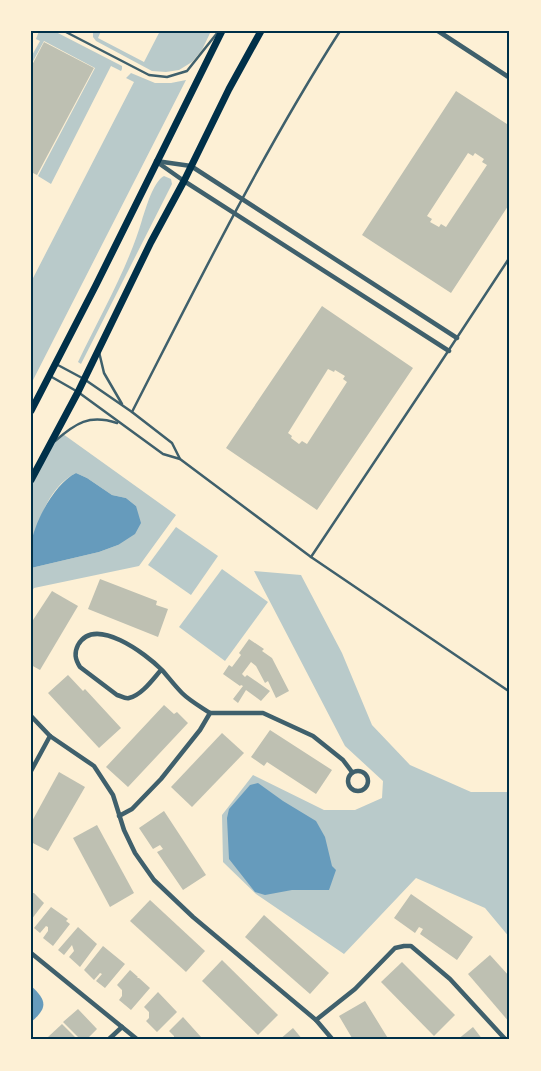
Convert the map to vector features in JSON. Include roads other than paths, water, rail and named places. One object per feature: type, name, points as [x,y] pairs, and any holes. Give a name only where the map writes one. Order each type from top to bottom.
[{"type":"main road","points":[[31,411],[96,285],[220,31]]},
{"type":"main road","points":[[32,477],[78,392],[229,88],[261,31]]},
{"type":"street","points":[[438,31],[510,78]]},
{"type":"street","points":[[156,161],[191,166],[457,338]]},
{"type":"street","points":[[156,161],[184,181],[449,351]]},
{"type":"street","points":[[162,670],[148,685],[136,694],[129,698],[124,698],[117,695],[80,667],[75,654],[82,640],[89,634],[98,633],[113,638],[138,650],[162,670],[184,695],[210,713],[263,713],[313,736],[346,763],[352,772]]},
{"type":"street","points":[[119,816],[132,809],[161,779],[200,730],[210,713]]},
{"type":"street","points":[[31,716],[50,736],[94,766],[113,795],[119,816],[134,853],[154,880],[193,917],[316,1020],[333,1040]]},
{"type":"street","points":[[31,770],[50,736]]},
{"type":"street","points":[[359,770],[365,773],[368,783],[365,789],[358,791],[350,787],[348,777],[352,772],[359,770]]},
{"type":"street","points":[[316,1020],[355,989],[395,948],[411,946],[450,979],[506,1040]]},
{"type":"street","points":[[31,953],[138,1040]]},
{"type":"street","points":[[108,1040],[122,1027]]},
{"type":"lane","points":[[64,31],[149,75],[167,77],[187,71],[220,31]]},
{"type":"lane","points":[[132,412],[241,199],[310,78],[340,31]]},
{"type":"lane","points":[[311,557],[510,257]]},
{"type":"lane","points":[[99,348],[104,373],[123,405]]},
{"type":"lane","points":[[55,363],[84,379],[123,405],[172,443],[180,460]]},
{"type":"lane","points":[[48,376],[78,392],[163,454],[180,460],[311,557],[510,692]]},
{"type":"lane","points":[[48,447],[73,425],[87,420],[102,420],[122,425]]},
{"type":"water","points":[[76,473],[112,495],[126,498],[136,506],[141,523],[135,534],[118,545],[99,552],[31,568],[31,545],[36,525],[53,494],[68,478]]},
{"type":"water","points":[[258,783],[316,821],[325,837],[332,866],[336,870],[329,890],[292,890],[265,895],[255,892],[229,859],[227,818],[229,809],[250,785]]},
{"type":"water","points":[[31,986],[43,1000],[43,1008],[31,1022]]}]
